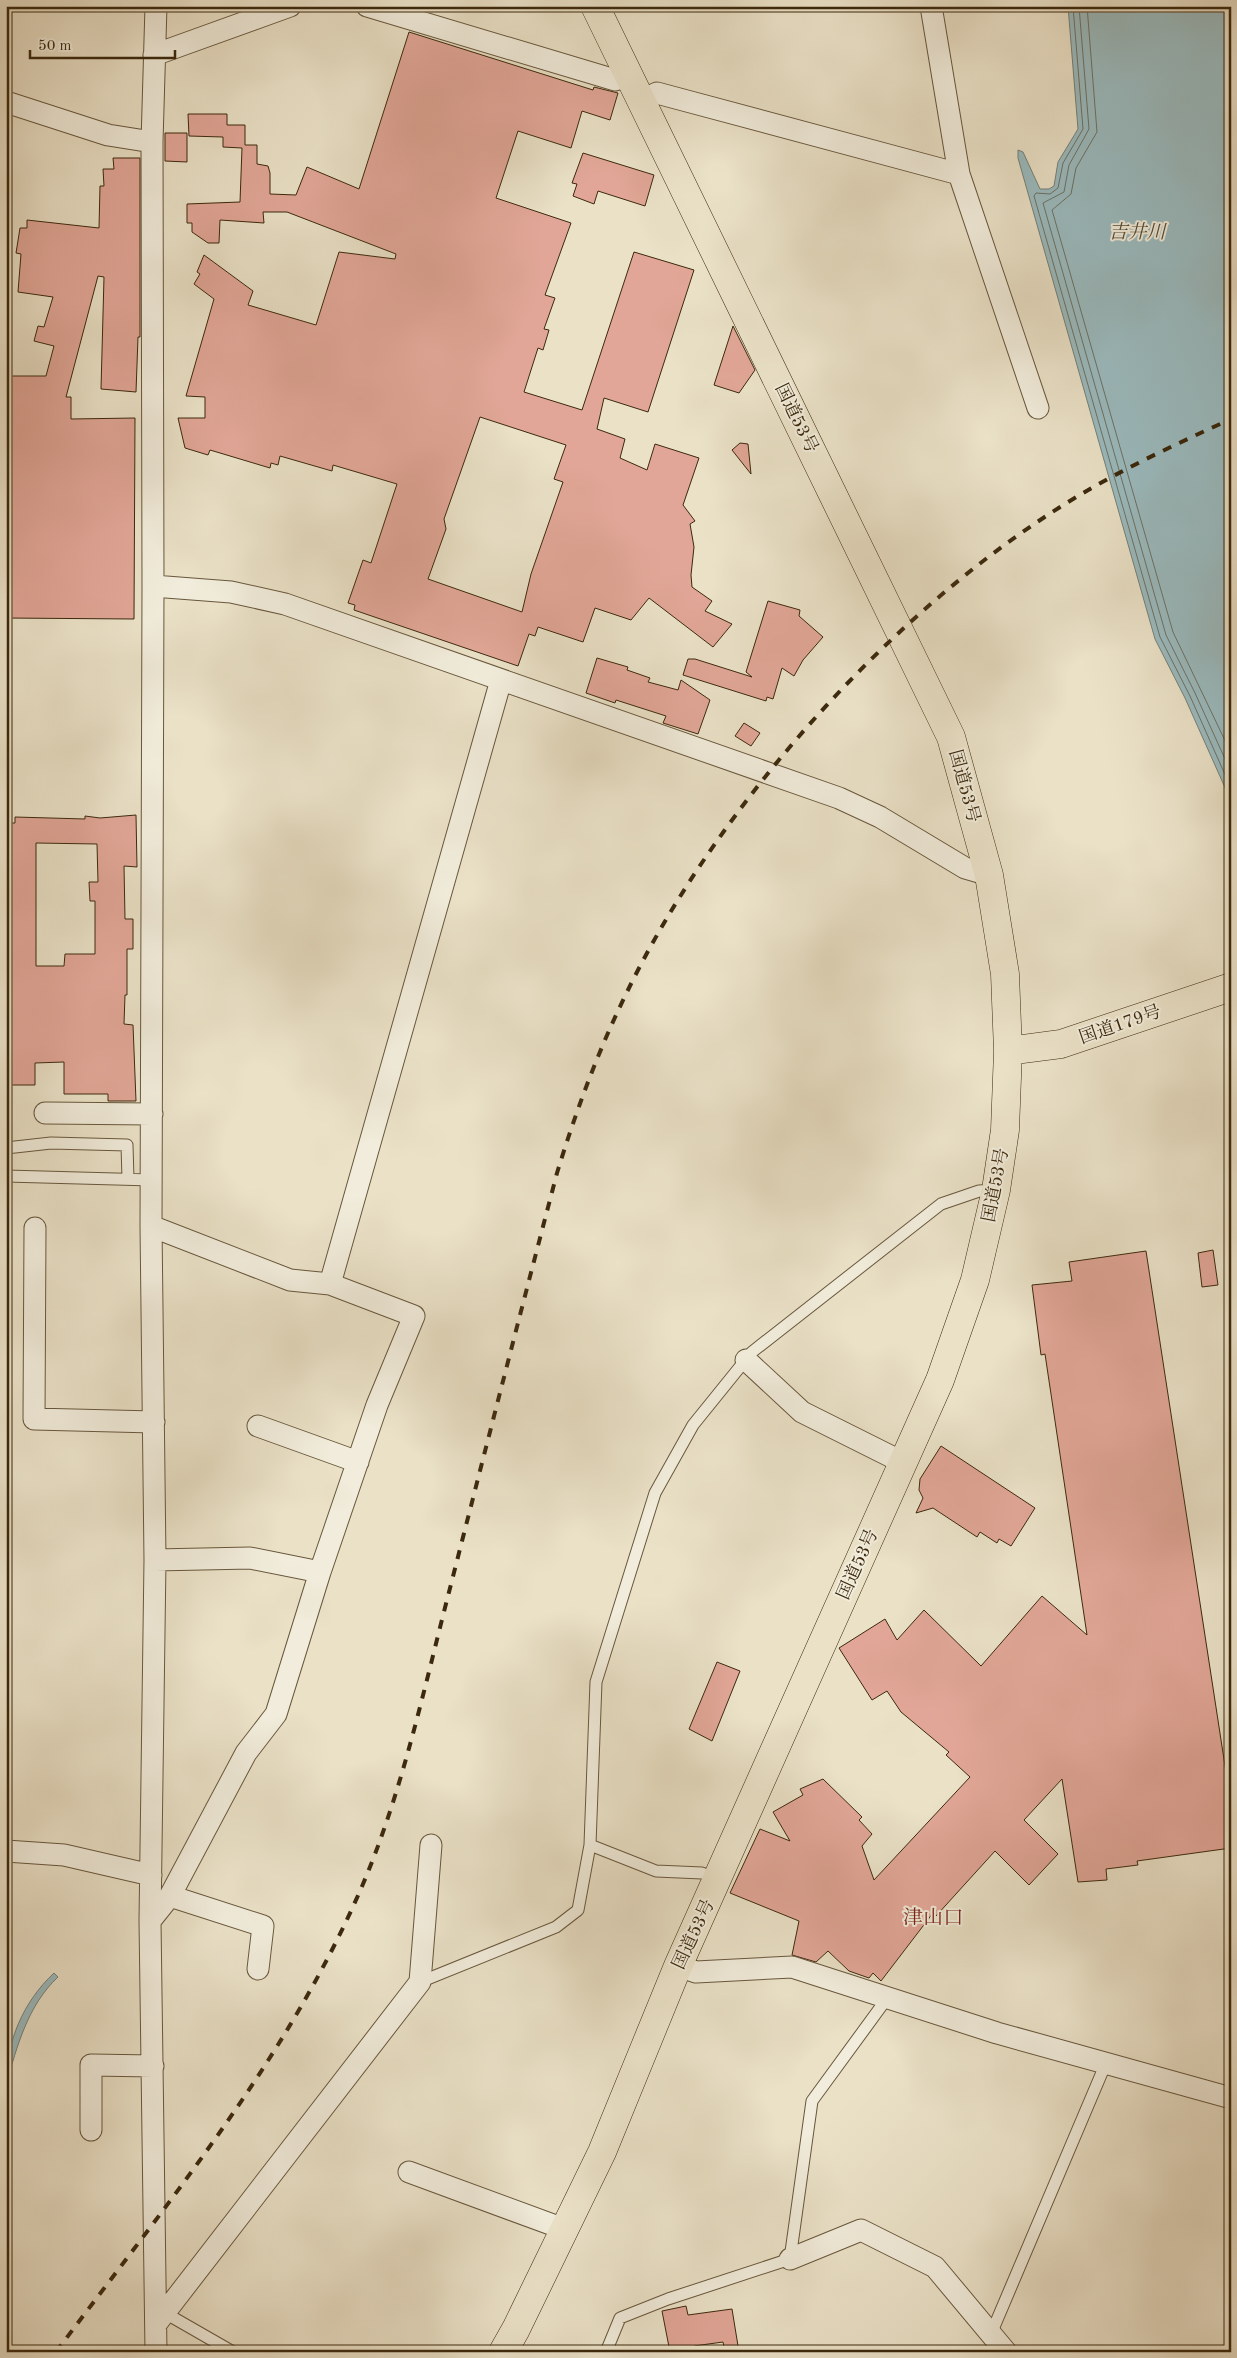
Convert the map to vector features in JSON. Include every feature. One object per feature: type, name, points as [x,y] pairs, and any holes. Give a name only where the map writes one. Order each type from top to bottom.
[{"type":"highway","name":"国道53号","points":[[503,2352],[602,2152],[678,1966],[940,1380],[975,1280],[996,1190],[1005,1130],[1008,1052],[1005,974],[989,874],[951,737],[595,6]]},
{"type":"highway","name":"国道179号","points":[[1008,1052],[1061,1044],[1231,987]]},
{"type":"street","points":[[156,6],[152,142],[154,586],[152,1226],[155,1560],[150,1921],[152,2066],[160,2318],[156,2352]]},
{"type":"street","points":[[154,55],[290,6]]},
{"type":"street","points":[[367,6],[616,80],[628,76]]},
{"type":"street","points":[[931,6],[959,174],[1038,408]]},
{"type":"street","points":[[641,100],[657,93],[959,174]]},
{"type":"street","points":[[6,102],[108,135],[152,142]]},
{"type":"street","points":[[154,586],[231,592],[284,604],[839,798],[880,817],[965,868],[989,874]]},
{"type":"street","points":[[330,1284],[501,680]]},
{"type":"street","points":[[45,1113],[152,1114]]},
{"type":"street","points":[[150,1921],[170,1896],[246,1753],[276,1714],[320,1572],[377,1405],[414,1316],[330,1284],[290,1280],[152,1226]]},
{"type":"street","points":[[36,1228],[34,1420],[154,1422]]},
{"type":"street","points":[[746,1360],[802,1412],[902,1462]]},
{"type":"street","points":[[258,1426],[358,1462]]},
{"type":"street","points":[[155,1560],[250,1558],[320,1572]]},
{"type":"street","points":[[160,2318],[420,1982],[431,1845]]},
{"type":"street","points":[[6,1851],[64,1855],[151,1875]]},
{"type":"street","points":[[170,1896],[264,1926],[258,1969]]},
{"type":"street","points":[[678,1966],[696,1972],[792,1968],[998,2033],[1231,2098]]},
{"type":"street","points":[[91,2130],[91,2065],[152,2066]]},
{"type":"street","points":[[409,2172],[564,2229]]},
{"type":"street","points":[[790,2259],[861,2230],[935,2267],[1006,2352]]},
{"type":"lane","points":[[6,1148],[51,1143],[127,1145],[128,1179]]},
{"type":"lane","points":[[6,1176],[152,1180]]},
{"type":"lane","points":[[420,1982],[556,1927],[578,1910],[590,1845],[596,1682],[655,1493],[692,1426],[746,1360],[760,1346],[941,1204],[978,1191],[996,1190]]},
{"type":"lane","points":[[590,1845],[656,1871],[702,1872],[718,1879]]},
{"type":"lane","points":[[606,2352],[620,2318],[668,2299],[790,2259],[812,2102],[888,1997]]},
{"type":"lane","points":[[991,2334],[1106,2063]]},
{"type":"lane","points":[[160,2318],[233,2352]]},
{"type":"water","name":"吉井川","points":[[1068,6],[1231,6],[1231,801],[1185,698],[1155,639],[1018,158],[1018,150],[1023,152],[1040,189],[1049,189],[1054,186],[1058,162],[1078,129]]},
{"type":"water","points":[[54,1973],[58,1977],[39,2000],[25,2027],[6,2085],[9,2053],[18,2024],[33,1997]]},
{"type":"building","points":[[409,32],[593,90],[594,87],[618,93],[610,120],[582,111],[571,148],[518,131],[496,198],[571,223],[545,295],[555,298],[544,329],[549,330],[543,350],[538,348],[524,392],[582,410],[634,252],[694,270],[648,412],[604,398],[597,429],[625,439],[620,458],[647,470],[655,444],[699,458],[683,505],[695,521],[690,524],[694,547],[691,575],[692,587],[712,601],[705,611],[732,624],[713,647],[649,598],[631,620],[595,608],[583,642],[538,627],[535,636],[529,634],[518,666],[354,610],[355,605],[348,603],[363,560],[371,563],[397,484],[333,465],[332,471],[280,456],[278,465],[271,463],[270,468],[210,450],[208,455],[185,448],[178,418],[205,418],[205,397],[186,396],[214,299],[194,284],[200,274],[197,272],[204,255],[253,291],[248,305],[316,325],[339,252],[395,259],[396,254],[287,212],[263,212],[264,223],[220,220],[219,243],[208,243],[192,232],[192,223],[187,223],[187,204],[240,202],[242,148],[223,147],[223,137],[189,136],[188,114],[227,114],[227,125],[245,125],[245,145],[257,145],[257,164],[268,166],[270,194],[296,195],[307,167],[359,189]],"holes":[[[480,417],[566,445],[554,479],[563,482],[531,574],[522,612],[428,579],[446,529],[444,519]]]},
{"type":"building","points":[[165,133],[187,133],[187,162],[165,161]]},
{"type":"building","points":[[583,153],[654,175],[645,206],[598,191],[594,204],[573,196],[577,184],[572,183]]},
{"type":"building","points":[[113,158],[140,158],[140,337],[138,337],[136,392],[101,389],[104,277],[98,276],[66,397],[71,397],[71,419],[135,418],[134,619],[6,618],[6,376],[46,376],[54,346],[34,341],[38,326],[44,327],[53,297],[18,292],[21,254],[16,253],[20,228],[27,228],[27,220],[99,228],[100,186],[104,186],[103,169],[114,169]]},
{"type":"building","points":[[733,326],[755,370],[739,393],[714,385]]},
{"type":"building","points":[[740,443],[748,444],[751,474],[732,450]]},
{"type":"building","points":[[768,601],[800,610],[799,616],[823,637],[803,660],[794,676],[782,668],[773,699],[767,697],[766,701],[683,675],[688,659],[695,659],[752,677],[746,672]]},
{"type":"building","points":[[597,658],[628,667],[627,670],[650,678],[648,682],[678,690],[681,680],[710,700],[698,734],[663,723],[666,716],[616,700],[615,703],[586,693]]},
{"type":"building","points":[[744,723],[760,733],[751,746],[735,736]]},
{"type":"building","points":[[136,815],[137,867],[124,866],[125,919],[133,919],[133,949],[127,949],[127,995],[125,995],[124,1024],[133,1025],[136,1101],[108,1101],[108,1094],[64,1094],[64,1062],[35,1063],[35,1085],[6,1085],[6,823],[15,823],[15,817],[85,819],[85,816],[100,818]],"holes":[[[36,843],[97,844],[98,882],[89,882],[90,901],[95,901],[95,954],[65,954],[64,966],[36,966]]]},
{"type":"building","points":[[1213,1250],[1218,1285],[1202,1287],[1198,1253]]},
{"type":"building","points":[[1146,1251],[1231,1805],[1231,1848],[1137,1861],[1138,1865],[1106,1869],[1107,1880],[1078,1882],[1062,1779],[1024,1820],[1058,1854],[1029,1885],[995,1851],[936,1916],[933,1913],[881,1981],[873,1973],[869,1978],[849,1971],[828,1951],[816,1962],[792,1955],[799,1921],[730,1893],[760,1829],[790,1841],[773,1812],[803,1795],[800,1789],[823,1779],[862,1817],[859,1820],[872,1834],[862,1846],[874,1880],[970,1777],[946,1755],[949,1752],[901,1712],[887,1691],[872,1700],[839,1648],[885,1619],[897,1640],[924,1610],[981,1666],[1042,1596],[1087,1635],[1045,1354],[1041,1355],[1032,1285],[1072,1281],[1069,1262]]},
{"type":"building","points":[[941,1446],[1035,1508],[1011,1546],[999,1539],[997,1543],[980,1532],[977,1537],[933,1508],[916,1513],[923,1498],[919,1490],[920,1479]]},
{"type":"building","points":[[717,1662],[740,1671],[712,1741],[689,1729]]},
{"type":"building","points":[[686,2306],[688,2315],[732,2309],[739,2352],[725,2352],[723,2342],[694,2346],[695,2352],[670,2352],[662,2311]]},
{"type":"railway","points":[[56,2352],[183,2184],[263,2069],[300,2009],[333,1948],[363,1884],[389,1814],[411,1742],[529,1279],[564,1150],[606,1036],[627,992],[666,920],[712,847],[765,777],[824,709],[886,645],[952,586],[1021,533],[1090,489],[1142,461],[1231,419]]},
{"type":"district","name":"津山口","points":[[933,1917]]}]
